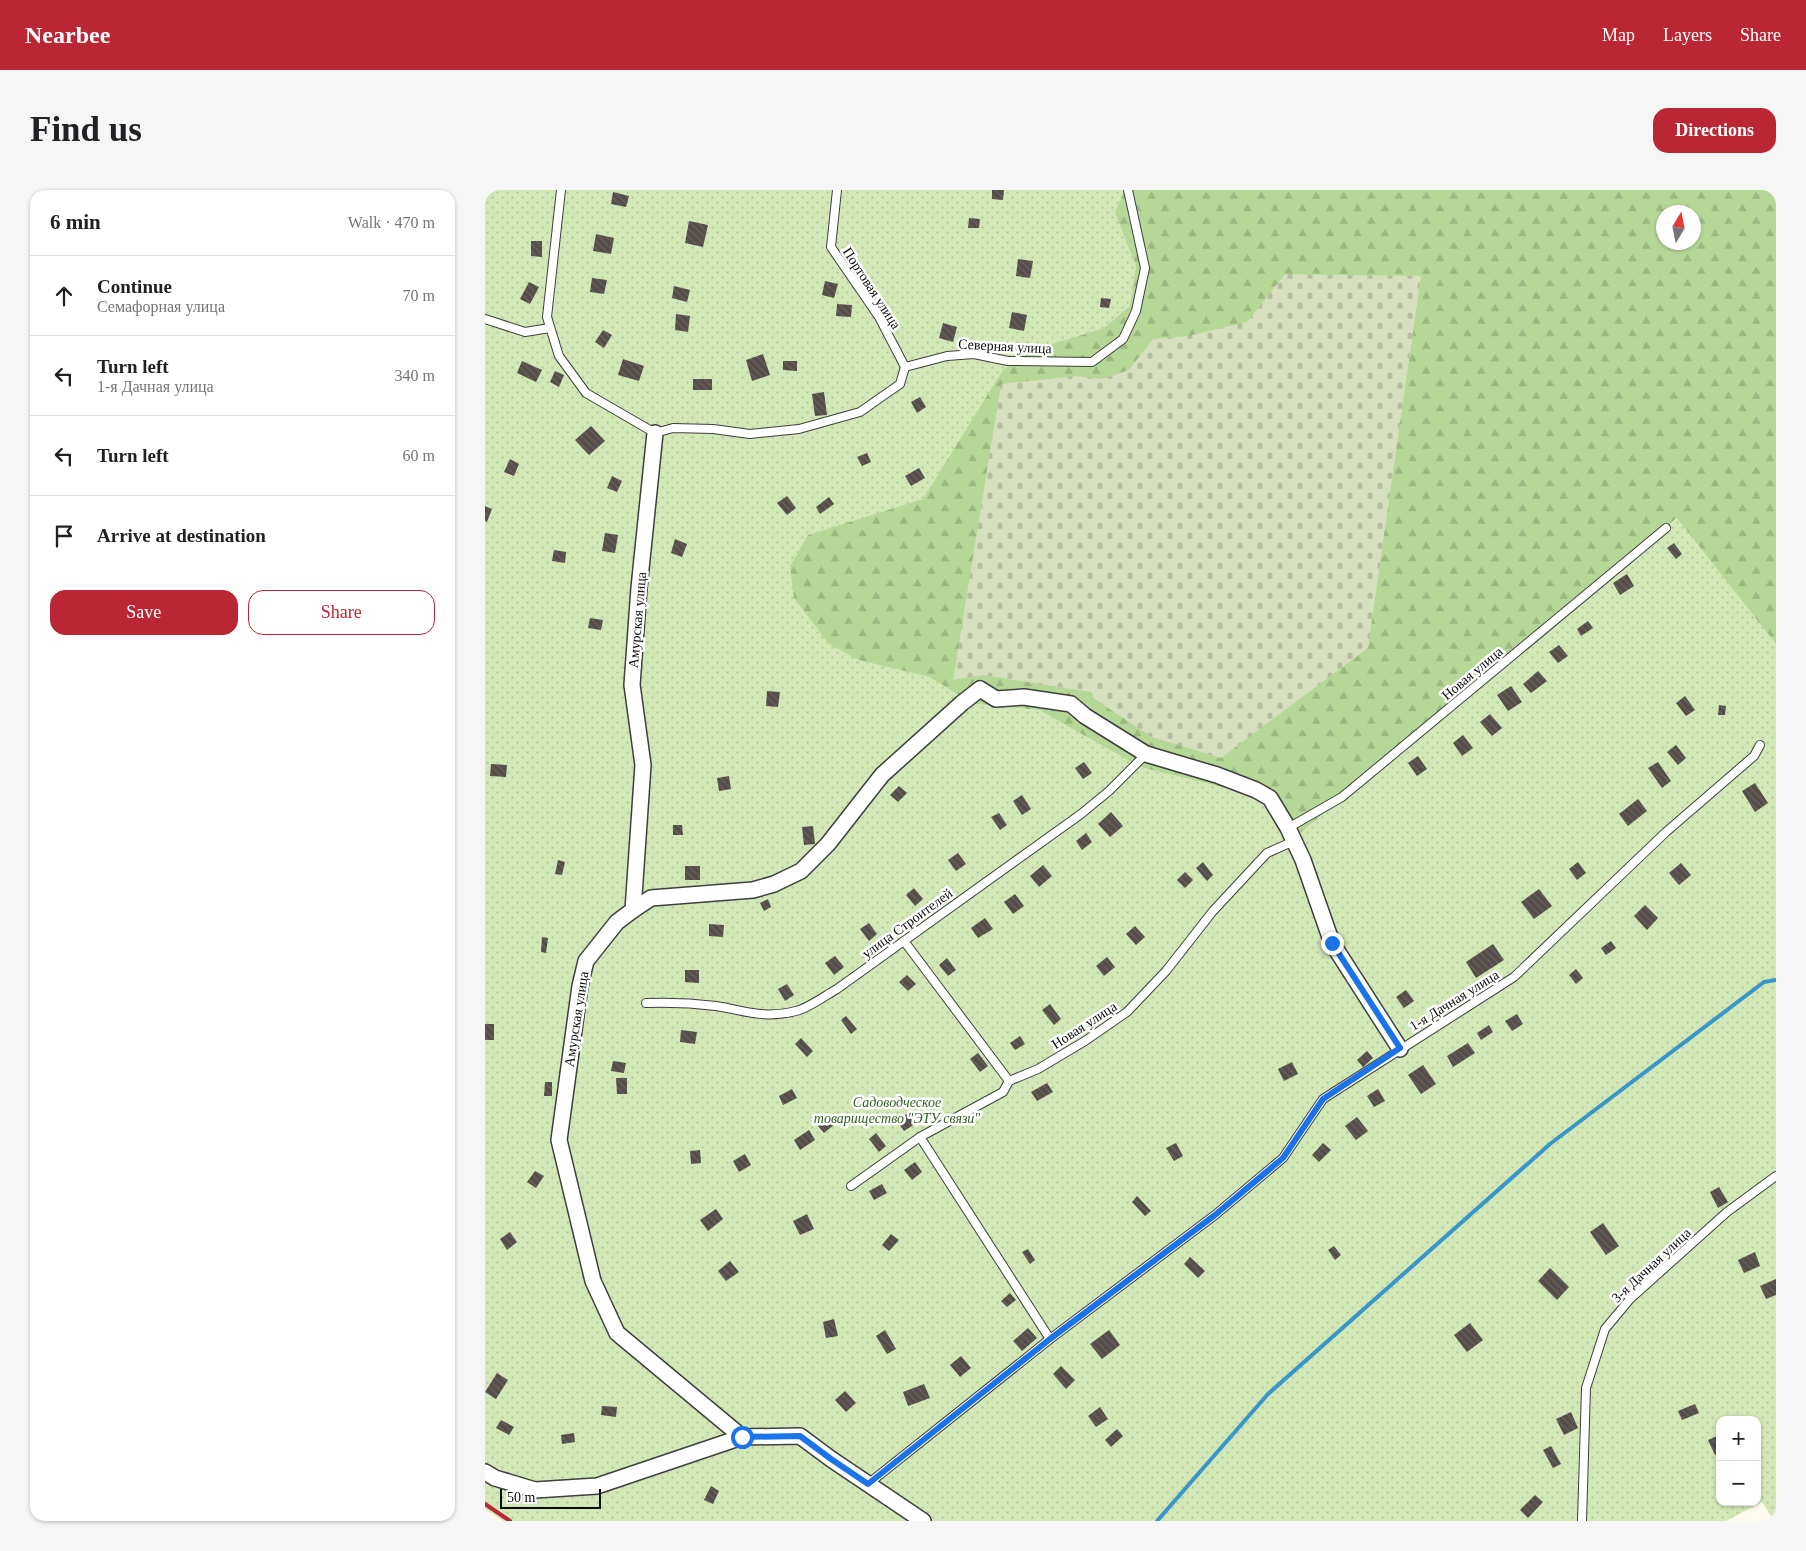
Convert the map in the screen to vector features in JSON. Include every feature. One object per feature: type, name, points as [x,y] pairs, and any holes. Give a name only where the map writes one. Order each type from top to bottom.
[{"type":"street","name":"Амурская улица","points":[[655,433],[640,578],[632,685],[643,765],[633,910],[617,922],[585,961],[559,1140],[593,1281],[617,1333],[742,1437]]},
{"type":"street","points":[[633,910],[651,898],[753,890],[774,884],[801,870],[828,844],[882,775],[962,703],[981,689],[996,698],[1024,697],[1071,704],[1085,716],[1146,754],[1217,775],[1256,790],[1270,798],[1291,834],[1303,860],[1332,943],[1400,1048]]},
{"type":"street","points":[[485,1472],[495,1478],[535,1490],[597,1486],[742,1437],[800,1436],[923,1521]]},
{"type":"lane","points":[[561,190],[547,317],[559,356],[586,393],[655,433],[673,428],[713,429],[750,434],[799,429],[860,412],[900,384],[905,367]]},
{"type":"lane","name":"Портовая улица","points":[[837,190],[831,247],[879,317],[905,367]]},
{"type":"lane","name":"Северная улица","points":[[905,367],[947,356],[975,354],[1008,361],[1092,362],[1123,339],[1135,311],[1145,268],[1128,190]]},
{"type":"lane","points":[[485,318],[525,332],[550,328]]},
{"type":"lane","name":"Новая улица","points":[[851,1186],[920,1137],[1003,1092],[1009,1081],[1038,1069],[1085,1041],[1127,1012],[1165,971],[1213,910],[1267,853],[1342,797],[1666,528]]},
{"type":"lane","name":"1-я Дачная улица","points":[[868,1484],[1050,1339],[1215,1215],[1283,1158],[1323,1099],[1400,1048],[1514,977],[1666,832],[1753,756],[1760,745]]},
{"type":"lane","name":"улица Строителей","points":[[646,1003],[676,1002],[766,1015],[798,1011],[837,989],[1081,814],[1109,791],[1146,754]]},
{"type":"lane","points":[[904,941],[1009,1081]]},
{"type":"lane","points":[[920,1137],[1050,1339]]},
{"type":"lane","name":"3-я Дачная улица","points":[[1582,1521],[1586,1388],[1605,1329],[1630,1299],[1692,1243],[1727,1212],[1776,1176]]},
{"type":"green space","name":"Садоводческое товарищество \"ЭТУ связи\"","points":[[485,190],[1170,190],[1232,321],[964,703],[1039,710],[1140,767],[1254,795],[1299,834],[1678,518],[1776,644],[1776,1521],[1774,1521],[1761,1503],[1761,1416],[1716,1416],[1716,1506],[1754,1506],[1726,1521],[503,1521],[485,1509]]},
{"type":"green space","points":[[1125,190],[1776,190],[1776,644],[1677,518],[1299,834],[1254,795],[1140,767],[1039,710],[964,703],[960,696],[930,677],[859,660],[829,644],[794,598],[790,566],[808,535],[923,499],[1003,370],[1033,350],[1104,328],[1130,306],[1136,266],[1115,212]]},
{"type":"green space","points":[[1285,274],[1421,276],[1368,648],[1221,758],[1152,737],[1093,698],[1091,692],[983,675],[953,680],[1001,384],[1075,376],[1102,379],[1129,370],[1153,339],[1188,336],[1247,322]]},
{"type":"building","points":[[992,190],[1004,190],[1003,200],[992,199]]},
{"type":"building","points":[[613,192],[629,196],[626,207],[611,204]]},
{"type":"building","points":[[969,218],[980,219],[979,228],[968,228]]},
{"type":"building","points":[[689,221],[708,225],[703,247],[685,243]]},
{"type":"building","points":[[596,234],[614,238],[611,254],[593,251]]},
{"type":"building","points":[[531,241],[542,241],[542,257],[531,256]]},
{"type":"building","points":[[1018,259],[1033,261],[1030,278],[1016,276]]},
{"type":"building","points":[[592,278],[607,280],[604,294],[590,292]]},
{"type":"building","points":[[825,281],[838,284],[834,298],[822,295]]},
{"type":"building","points":[[529,282],[539,287],[530,304],[520,299]]},
{"type":"building","points":[[674,286],[690,290],[687,302],[672,298]]},
{"type":"building","points":[[1101,298],[1111,299],[1109,308],[1100,307]]},
{"type":"building","points":[[837,304],[852,305],[851,317],[836,316]]},
{"type":"building","points":[[1012,312],[1027,315],[1024,331],[1009,328]]},
{"type":"building","points":[[676,314],[690,316],[688,332],[675,330]]},
{"type":"building","points":[[943,323],[957,327],[953,342],[939,338]]},
{"type":"building","points":[[603,330],[612,335],[604,348],[595,342]]},
{"type":"building","points":[[763,354],[770,375],[752,381],[746,360]]},
{"type":"building","points":[[623,359],[644,366],[639,381],[618,375]]},
{"type":"building","points":[[522,361],[542,370],[536,382],[517,373]]},
{"type":"building","points":[[783,361],[797,361],[797,371],[783,370]]},
{"type":"building","points":[[555,371],[564,375],[559,387],[550,382]]},
{"type":"building","points":[[693,379],[712,379],[712,390],[693,390]]},
{"type":"building","points":[[824,392],[827,415],[815,416],[812,394]]},
{"type":"building","points":[[920,397],[926,407],[917,413],[911,402]]},
{"type":"building","points":[[591,426],[605,441],[589,455],[575,440]]},
{"type":"building","points":[[867,453],[871,462],[862,466],[857,457]]},
{"type":"building","points":[[510,459],[519,464],[514,476],[504,472]]},
{"type":"building","points":[[919,468],[925,478],[911,486],[905,476]]},
{"type":"building","points":[[612,476],[622,481],[617,492],[607,488]]},
{"type":"building","points":[[787,496],[796,508],[787,515],[777,503]]},
{"type":"building","points":[[829,497],[834,504],[820,514],[816,507]]},
{"type":"building","points":[[485,506],[492,509],[487,522],[485,521]]},
{"type":"building","points":[[605,533],[618,535],[615,553],[602,551]]},
{"type":"building","points":[[675,539],[687,544],[682,557],[671,553]]},
{"type":"building","points":[[1674,543],[1682,554],[1676,559],[1667,548]]},
{"type":"building","points":[[554,550],[566,552],[565,563],[552,561]]},
{"type":"building","points":[[1627,574],[1634,586],[1620,595],[1613,583]]},
{"type":"building","points":[[590,618],[603,620],[601,630],[588,628]]},
{"type":"building","points":[[1588,621],[1593,628],[1581,636],[1577,629]]},
{"type":"building","points":[[1559,645],[1568,656],[1558,663],[1549,652]]},
{"type":"building","points":[[1538,671],[1547,681],[1531,693],[1523,684]]},
{"type":"building","points":[[1511,686],[1522,702],[1508,711],[1497,695]]},
{"type":"building","points":[[767,691],[780,692],[778,707],[766,706]]},
{"type":"building","points":[[1685,696],[1695,710],[1686,716],[1676,703]]},
{"type":"building","points":[[1719,705],[1726,706],[1725,715],[1718,715]]},
{"type":"building","points":[[1490,714],[1502,728],[1492,736],[1480,722]]},
{"type":"building","points":[[1463,735],[1473,748],[1462,756],[1453,743]]},
{"type":"building","points":[[1676,745],[1686,758],[1678,765],[1667,752]]},
{"type":"building","points":[[1418,756],[1427,769],[1417,776],[1408,763]]},
{"type":"building","points":[[1084,762],[1092,773],[1083,779],[1075,768]]},
{"type":"building","points":[[1658,762],[1671,781],[1662,788],[1648,768]]},
{"type":"building","points":[[491,764],[507,765],[506,777],[490,776]]},
{"type":"building","points":[[729,776],[731,789],[719,791],[717,778]]},
{"type":"building","points":[[1755,783],[1768,803],[1755,812],[1742,791]]},
{"type":"building","points":[[899,786],[907,793],[898,802],[890,795]]},
{"type":"building","points":[[1022,795],[1031,809],[1022,815],[1013,801]]},
{"type":"building","points":[[1638,799],[1647,811],[1628,826],[1619,814]]},
{"type":"building","points":[[1111,812],[1123,826],[1110,837],[1098,824]]},
{"type":"building","points":[[999,813],[1007,825],[1000,830],[991,817]]},
{"type":"building","points":[[673,825],[682,825],[683,835],[673,835]]},
{"type":"building","points":[[813,826],[815,844],[804,845],[802,827]]},
{"type":"building","points":[[1086,833],[1092,842],[1082,850],[1076,841]]},
{"type":"building","points":[[958,853],[966,864],[956,871],[948,860]]},
{"type":"building","points":[[558,860],[565,862],[562,875],[555,874]]},
{"type":"building","points":[[1203,862],[1213,875],[1207,881],[1196,868]]},
{"type":"building","points":[[1578,862],[1586,873],[1577,880],[1569,869]]},
{"type":"building","points":[[1681,863],[1691,875],[1679,885],[1669,873]]},
{"type":"building","points":[[1043,865],[1052,876],[1039,887],[1030,876]]},
{"type":"building","points":[[685,866],[700,866],[700,880],[685,880]]},
{"type":"building","points":[[1185,872],[1193,880],[1185,888],[1177,880]]},
{"type":"building","points":[[914,888],[923,899],[915,906],[906,895]]},
{"type":"building","points":[[1539,889],[1552,906],[1534,919],[1521,902]]},
{"type":"building","points":[[1015,894],[1024,906],[1013,914],[1004,902]]},
{"type":"building","points":[[768,899],[771,907],[764,911],[760,903]]},
{"type":"building","points":[[1645,905],[1658,918],[1647,930],[1634,916]]},
{"type":"building","points":[[985,918],[993,929],[978,938],[971,928]]},
{"type":"building","points":[[869,923],[877,934],[869,941],[860,929]]},
{"type":"building","points":[[709,924],[724,925],[723,937],[709,936]]},
{"type":"building","points":[[1135,926],[1145,937],[1136,945],[1126,934]]},
{"type":"building","points":[[542,937],[548,938],[546,953],[541,952]]},
{"type":"building","points":[[1611,941],[1616,948],[1606,955],[1601,948]]},
{"type":"building","points":[[1493,944],[1504,960],[1476,978],[1466,962]]},
{"type":"building","points":[[835,956],[844,967],[834,975],[825,963]]},
{"type":"building","points":[[1107,957],[1115,967],[1104,976],[1096,966]]},
{"type":"building","points":[[947,958],[956,970],[948,976],[939,965]]},
{"type":"building","points":[[1576,969],[1583,978],[1576,984],[1569,975]]},
{"type":"building","points":[[685,970],[699,970],[699,983],[685,982]]},
{"type":"building","points":[[907,975],[916,984],[908,991],[899,982]]},
{"type":"building","points":[[787,984],[794,995],[785,1001],[778,989]]},
{"type":"building","points":[[1406,990],[1414,1001],[1404,1008],[1396,997]]},
{"type":"building","points":[[1050,1004],[1061,1019],[1054,1025],[1042,1010]]},
{"type":"building","points":[[1517,1014],[1523,1024],[1512,1031],[1505,1021]]},
{"type":"building","points":[[846,1016],[857,1029],[851,1034],[841,1020]]},
{"type":"building","points":[[485,1024],[494,1024],[494,1040],[485,1040]]},
{"type":"building","points":[[1489,1025],[1493,1032],[1481,1040],[1477,1033]]},
{"type":"building","points":[[681,1030],[697,1032],[695,1044],[680,1042]]},
{"type":"building","points":[[1020,1036],[1025,1044],[1015,1050],[1010,1043]]},
{"type":"building","points":[[801,1038],[813,1051],[807,1057],[795,1044]]},
{"type":"building","points":[[1468,1043],[1475,1053],[1453,1067],[1447,1056]]},
{"type":"building","points":[[1367,1051],[1373,1058],[1363,1067],[1357,1060]]},
{"type":"building","points":[[978,1053],[988,1066],[980,1072],[970,1059]]},
{"type":"building","points":[[613,1061],[626,1063],[624,1073],[611,1071]]},
{"type":"building","points":[[1292,1062],[1298,1074],[1284,1081],[1278,1069]]},
{"type":"building","points":[[1423,1065],[1436,1084],[1421,1094],[1408,1075]]},
{"type":"building","points":[[616,1078],[627,1078],[627,1094],[617,1094]]},
{"type":"building","points":[[545,1082],[552,1082],[552,1096],[544,1096]]},
{"type":"building","points":[[1047,1083],[1053,1092],[1037,1101],[1031,1092]]},
{"type":"building","points":[[792,1089],[797,1098],[783,1105],[779,1096]]},
{"type":"building","points":[[1378,1089],[1385,1101],[1374,1107],[1367,1096]]},
{"type":"building","points":[[908,1113],[915,1124],[904,1131],[897,1121]]},
{"type":"building","points":[[829,1117],[835,1124],[824,1133],[818,1126]]},
{"type":"building","points":[[1357,1117],[1368,1131],[1356,1140],[1345,1126]]},
{"type":"building","points":[[809,1130],[815,1140],[800,1150],[794,1140]]},
{"type":"building","points":[[876,1133],[886,1146],[879,1152],[869,1139]]},
{"type":"building","points":[[1176,1143],[1183,1156],[1174,1161],[1166,1148]]},
{"type":"building","points":[[1323,1143],[1331,1150],[1319,1162],[1312,1155]]},
{"type":"building","points":[[700,1150],[701,1163],[691,1164],[690,1151]]},
{"type":"building","points":[[745,1154],[751,1165],[739,1172],[733,1161]]},
{"type":"building","points":[[915,1162],[922,1172],[912,1180],[904,1170]]},
{"type":"building","points":[[535,1171],[544,1176],[536,1188],[527,1182]]},
{"type":"building","points":[[882,1184],[887,1193],[874,1200],[869,1191]]},
{"type":"building","points":[[1719,1187],[1728,1202],[1718,1208],[1710,1192]]},
{"type":"building","points":[[1137,1196],[1151,1211],[1145,1216],[1132,1202]]},
{"type":"building","points":[[716,1209],[723,1219],[708,1231],[700,1220]]},
{"type":"building","points":[[807,1214],[814,1229],[800,1235],[793,1221]]},
{"type":"building","points":[[1603,1223],[1619,1246],[1606,1255],[1590,1232]]},
{"type":"building","points":[[510,1232],[517,1242],[507,1250],[500,1239]]},
{"type":"building","points":[[891,1234],[899,1240],[889,1251],[882,1245]]},
{"type":"building","points":[[1334,1246],[1341,1255],[1335,1260],[1328,1250]]},
{"type":"building","points":[[1028,1249],[1035,1260],[1030,1264],[1022,1252]]},
{"type":"building","points":[[1755,1252],[1760,1266],[1744,1273],[1738,1260]]},
{"type":"building","points":[[1190,1257],[1205,1271],[1198,1278],[1184,1264]]},
{"type":"building","points":[[730,1261],[739,1272],[726,1281],[718,1271]]},
{"type":"building","points":[[1550,1268],[1569,1287],[1557,1300],[1538,1281]]},
{"type":"building","points":[[1776,1279],[1776,1295],[1766,1299],[1760,1286]]},
{"type":"building","points":[[1010,1293],[1016,1300],[1007,1307],[1001,1301]]},
{"type":"building","points":[[834,1319],[838,1336],[826,1338],[823,1322]]},
{"type":"building","points":[[1470,1323],[1483,1340],[1467,1352],[1454,1335]]},
{"type":"building","points":[[1028,1328],[1037,1338],[1022,1351],[1013,1341]]},
{"type":"building","points":[[885,1330],[896,1349],[887,1354],[876,1336]]},
{"type":"building","points":[[1109,1330],[1120,1345],[1102,1359],[1090,1344]]},
{"type":"building","points":[[961,1356],[971,1368],[960,1377],[950,1365]]},
{"type":"building","points":[[1061,1366],[1075,1380],[1066,1389],[1053,1374]]},
{"type":"building","points":[[497,1373],[508,1380],[496,1399],[485,1392]]},
{"type":"building","points":[[924,1384],[930,1398],[908,1406],[903,1392]]},
{"type":"building","points":[[845,1391],[856,1403],[846,1412],[835,1400]]},
{"type":"building","points":[[1695,1404],[1699,1413],[1682,1420],[1678,1411]]},
{"type":"building","points":[[602,1406],[617,1407],[616,1417],[601,1415]]},
{"type":"building","points":[[1100,1407],[1108,1419],[1096,1427],[1088,1416]]},
{"type":"building","points":[[1571,1412],[1578,1428],[1564,1435],[1556,1419]]},
{"type":"building","points":[[501,1420],[514,1427],[509,1435],[496,1428]]},
{"type":"building","points":[[1117,1429],[1123,1436],[1111,1447],[1105,1440]]},
{"type":"building","points":[[574,1433],[575,1442],[562,1444],[561,1435]]},
{"type":"building","points":[[1716,1437],[1716,1455],[1715,1455],[1708,1440]]},
{"type":"building","points":[[1551,1446],[1561,1464],[1553,1468],[1543,1450]]},
{"type":"building","points":[[711,1486],[719,1491],[713,1504],[704,1500]]},
{"type":"building","points":[[1535,1495],[1543,1502],[1528,1518],[1520,1510]]},
{"type":"waterway","points":[[1157,1521],[1268,1394],[1550,1144],[1764,982],[1776,980]]},
{"type":"railway","points":[[485,1504],[510,1521]]},
{"type":"route","points":[[742,1437],[800,1436],[868,1484],[1050,1339],[1215,1215],[1283,1158],[1323,1099],[1400,1048],[1332,943]]}]
